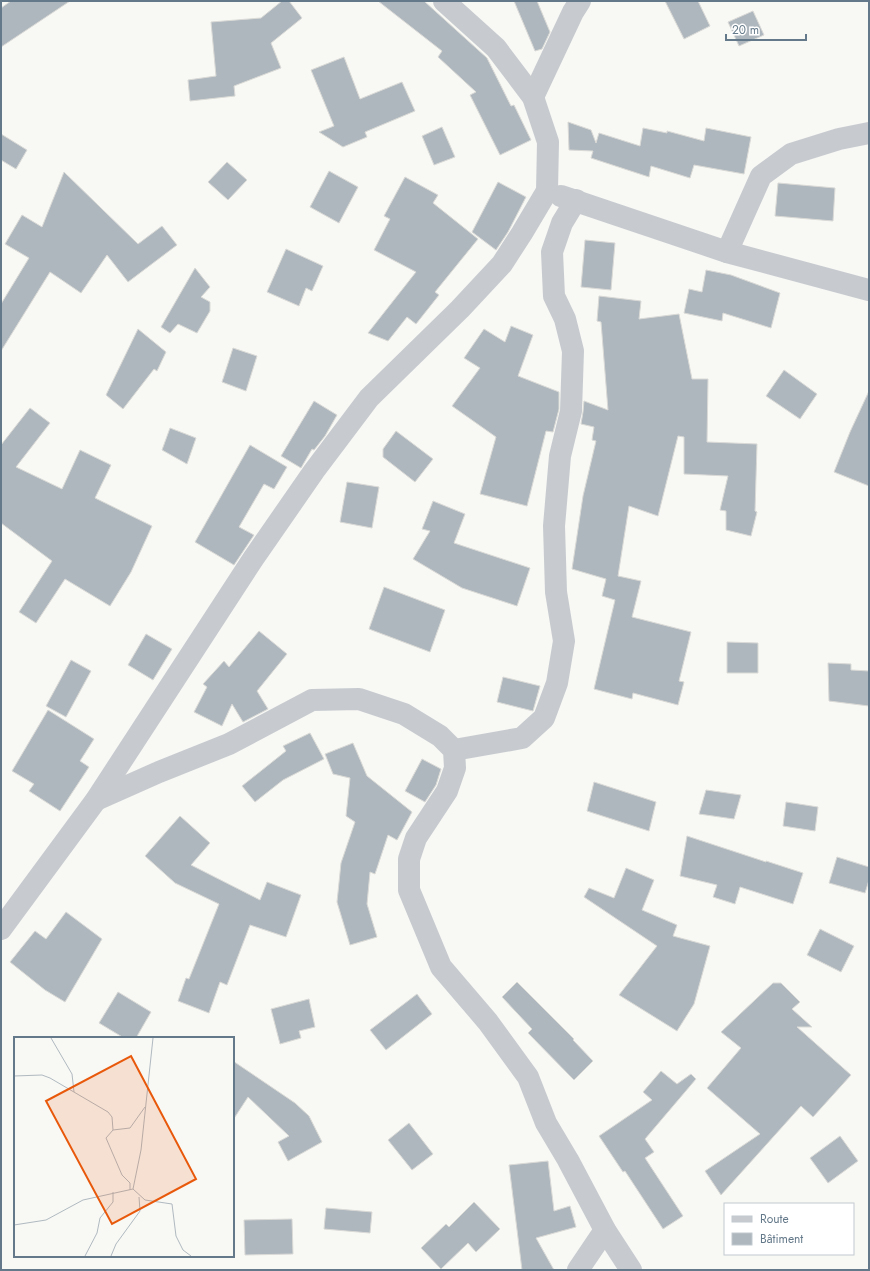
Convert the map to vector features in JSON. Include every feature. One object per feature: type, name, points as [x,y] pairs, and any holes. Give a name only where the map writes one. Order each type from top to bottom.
[{"type":"street","points":[[1,929],[96,800],[249,566],[314,471],[370,398],[460,309],[502,264],[547,191],[548,142],[533,97],[496,48],[444,1]]},
{"type":"street","points":[[533,97],[573,12],[580,1]]},
{"type":"street","points":[[727,252],[761,176],[791,154],[839,139],[869,133]]},
{"type":"street","points":[[547,191],[727,252],[869,290]]},
{"type":"street","points":[[454,750],[522,738],[544,718],[556,683],[564,641],[556,592],[554,526],[560,456],[571,411],[573,352],[565,319],[554,296],[552,252],[562,223],[576,200]]},
{"type":"street","points":[[96,800],[159,772],[229,744],[312,700],[358,699],[404,714],[440,736],[454,750],[455,768],[447,791],[416,838],[409,859],[409,890],[441,967],[488,1022],[528,1077],[546,1123],[568,1160],[605,1230],[631,1270]]},
{"type":"street","points":[[578,1270],[605,1230]]},
{"type":"building","points":[[11,1],[70,1],[1,47],[1,8]]},
{"type":"building","points":[[282,1],[289,1],[302,18],[271,43],[281,68],[234,86],[235,96],[190,101],[188,80],[216,76],[211,22],[261,18]]},
{"type":"building","points":[[378,1],[424,1],[487,58],[511,106],[514,105],[531,140],[500,155],[470,95],[476,92],[438,57],[442,51]]},
{"type":"building","points":[[514,1],[537,1],[550,32],[542,49],[535,51]]},
{"type":"building","points":[[665,1],[698,1],[710,26],[684,39]]},
{"type":"building","points":[[753,11],[764,35],[739,46],[728,22]]},
{"type":"building","points":[[344,57],[360,99],[402,82],[415,111],[365,132],[367,137],[343,147],[319,132],[334,126],[311,70]]},
{"type":"building","points":[[568,122],[591,130],[596,143],[599,133],[640,146],[643,128],[667,133],[667,131],[704,141],[706,128],[751,137],[744,174],[694,165],[690,178],[651,166],[649,177],[591,158],[593,151],[569,150]]},
{"type":"building","points":[[442,127],[455,157],[434,165],[422,136]]},
{"type":"building","points":[[1,134],[27,150],[16,169],[1,160]]},
{"type":"building","points":[[227,162],[247,180],[228,200],[208,182]]},
{"type":"building","points":[[329,171],[358,187],[339,223],[310,207]]},
{"type":"building","points":[[64,172],[138,244],[162,226],[177,245],[128,282],[107,255],[81,293],[50,272],[1,351],[1,304],[29,258],[5,244],[22,215],[42,227]]},
{"type":"building","points":[[405,177],[438,195],[433,203],[478,239],[435,292],[439,295],[416,324],[407,317],[388,341],[368,333],[416,272],[374,250],[390,219],[384,216]]},
{"type":"building","points":[[498,182],[526,197],[508,232],[496,250],[472,232]]},
{"type":"building","points":[[778,183],[835,188],[833,221],[775,216]]},
{"type":"building","points":[[585,240],[615,243],[611,290],[581,287]]},
{"type":"building","points":[[286,249],[323,266],[312,291],[306,288],[299,306],[267,292]]},
{"type":"building","points":[[195,268],[210,287],[201,297],[210,302],[210,311],[197,333],[178,324],[170,333],[161,327]]},
{"type":"building","points":[[706,270],[731,275],[780,293],[771,328],[723,313],[722,321],[684,313],[689,289],[702,292]]},
{"type":"building","points":[[599,296],[641,301],[639,319],[679,314],[692,379],[708,379],[707,442],[757,444],[755,511],[757,512],[751,536],[726,530],[726,511],[720,510],[728,476],[684,474],[684,437],[678,436],[658,516],[629,506],[618,576],[641,581],[632,617],[691,632],[679,681],[684,682],[678,705],[633,693],[632,699],[594,689],[615,600],[602,596],[606,579],[572,569],[583,496],[596,441],[592,440],[594,427],[581,424],[584,401],[608,410],[601,322],[597,321]]},
{"type":"building","points":[[511,326],[533,335],[518,376],[559,392],[559,409],[553,432],[546,431],[527,506],[480,494],[496,437],[452,406],[480,368],[464,358],[484,329],[505,342]]},
{"type":"building","points":[[138,329],[166,352],[157,371],[154,369],[123,409],[106,395]]},
{"type":"building","points":[[233,348],[257,356],[246,391],[222,382]]},
{"type":"building","points":[[784,370],[817,394],[800,419],[766,396]]},
{"type":"building","points":[[869,391],[869,486],[834,472]]},
{"type":"building","points":[[314,401],[337,415],[325,436],[314,450],[312,449],[301,468],[281,456]]},
{"type":"building","points":[[30,408],[50,423],[16,467],[62,489],[80,450],[111,465],[95,498],[152,526],[131,572],[110,606],[65,579],[36,623],[19,612],[52,561],[1,523],[1,445]]},
{"type":"building","points":[[170,428],[196,438],[187,464],[162,450]]},
{"type":"building","points":[[396,431],[433,459],[415,482],[383,457],[383,449]]},
{"type":"building","points":[[250,445],[287,467],[274,489],[264,484],[239,527],[254,535],[234,565],[195,542]]},
{"type":"building","points":[[347,482],[379,487],[372,528],[340,522]]},
{"type":"building","points":[[433,501],[465,514],[454,543],[530,568],[517,606],[462,588],[413,559],[430,531],[422,529]]},
{"type":"building","points":[[384,587],[445,610],[430,652],[369,629]]},
{"type":"building","points":[[259,631],[287,654],[257,691],[268,709],[243,722],[232,704],[222,726],[194,712],[207,687],[203,684],[224,661],[229,667]]},
{"type":"building","points":[[146,634],[172,649],[153,680],[128,665]]},
{"type":"building","points":[[727,642],[758,643],[758,673],[727,673]]},
{"type":"building","points":[[71,660],[91,671],[66,717],[46,706]]},
{"type":"building","points":[[828,663],[851,664],[851,670],[869,671],[869,706],[829,701]]},
{"type":"building","points":[[503,677],[540,686],[533,711],[497,702]]},
{"type":"building","points":[[48,710],[94,739],[80,761],[89,767],[60,811],[29,791],[34,784],[12,771]]},
{"type":"building","points":[[310,733],[324,759],[283,780],[255,802],[242,786],[286,751],[283,746]]},
{"type":"building","points":[[353,743],[367,776],[412,812],[397,840],[388,835],[375,874],[370,872],[367,904],[377,937],[350,945],[337,902],[341,863],[355,822],[346,816],[350,778],[333,774],[325,754]]},
{"type":"building","points":[[422,759],[441,769],[436,785],[425,802],[405,791]]},
{"type":"building","points":[[594,782],[656,802],[649,831],[587,811]]},
{"type":"building","points":[[706,790],[741,795],[734,819],[699,814]]},
{"type":"building","points":[[786,802],[818,807],[815,831],[783,826]]},
{"type":"building","points":[[180,816],[210,843],[191,865],[260,900],[267,882],[301,895],[286,937],[250,925],[227,985],[220,982],[209,1013],[178,1001],[186,978],[189,979],[219,904],[175,883],[145,856]]},
{"type":"building","points":[[687,836],[803,873],[793,904],[740,887],[735,904],[713,897],[717,885],[680,876]]},
{"type":"building","points":[[837,857],[869,867],[869,880],[865,893],[829,883]]},
{"type":"building","points":[[626,868],[654,880],[642,910],[677,925],[673,936],[710,946],[694,1004],[677,1031],[619,995],[657,946],[584,897],[589,888],[614,898]]},
{"type":"building","points":[[66,912],[102,939],[65,1002],[45,990],[10,962],[35,931],[46,939]]},
{"type":"building","points":[[820,929],[854,946],[841,972],[807,955]]},
{"type":"building","points":[[517,982],[574,1039],[573,1040],[593,1061],[574,1080],[528,1033],[532,1029],[502,997]]},
{"type":"building","points":[[773,983],[781,983],[800,1002],[792,1009],[812,1027],[797,1027],[851,1075],[813,1117],[801,1106],[721,1195],[705,1171],[760,1134],[707,1088],[741,1048],[721,1032]]},
{"type":"building","points":[[118,992],[151,1012],[137,1037],[122,1037],[99,1023]]},
{"type":"building","points":[[417,994],[432,1014],[386,1050],[370,1030]]},
{"type":"building","points":[[309,999],[315,1027],[299,1031],[301,1038],[280,1044],[271,1009]]},
{"type":"building","points":[[234,1062],[295,1103],[309,1116],[322,1142],[288,1161],[278,1142],[289,1136],[248,1097],[234,1118]]},
{"type":"building","points":[[661,1071],[677,1084],[691,1074],[696,1079],[645,1139],[654,1152],[645,1158],[683,1216],[663,1229],[625,1171],[623,1172],[599,1136],[652,1100],[643,1092]]},
{"type":"building","points":[[409,1123],[433,1154],[412,1170],[388,1140]]},
{"type":"building","points":[[840,1136],[858,1161],[828,1183],[810,1158]]},
{"type":"building","points":[[548,1161],[554,1211],[570,1206],[576,1227],[536,1238],[554,1270],[522,1270],[509,1165]]},
{"type":"building","points":[[474,1202],[500,1229],[476,1252],[468,1243],[441,1269],[421,1248],[446,1224],[449,1227]]},
{"type":"building","points":[[326,1208],[372,1212],[370,1233],[324,1229]]},
{"type":"building","points":[[292,1219],[293,1254],[245,1255],[244,1220]]}]
